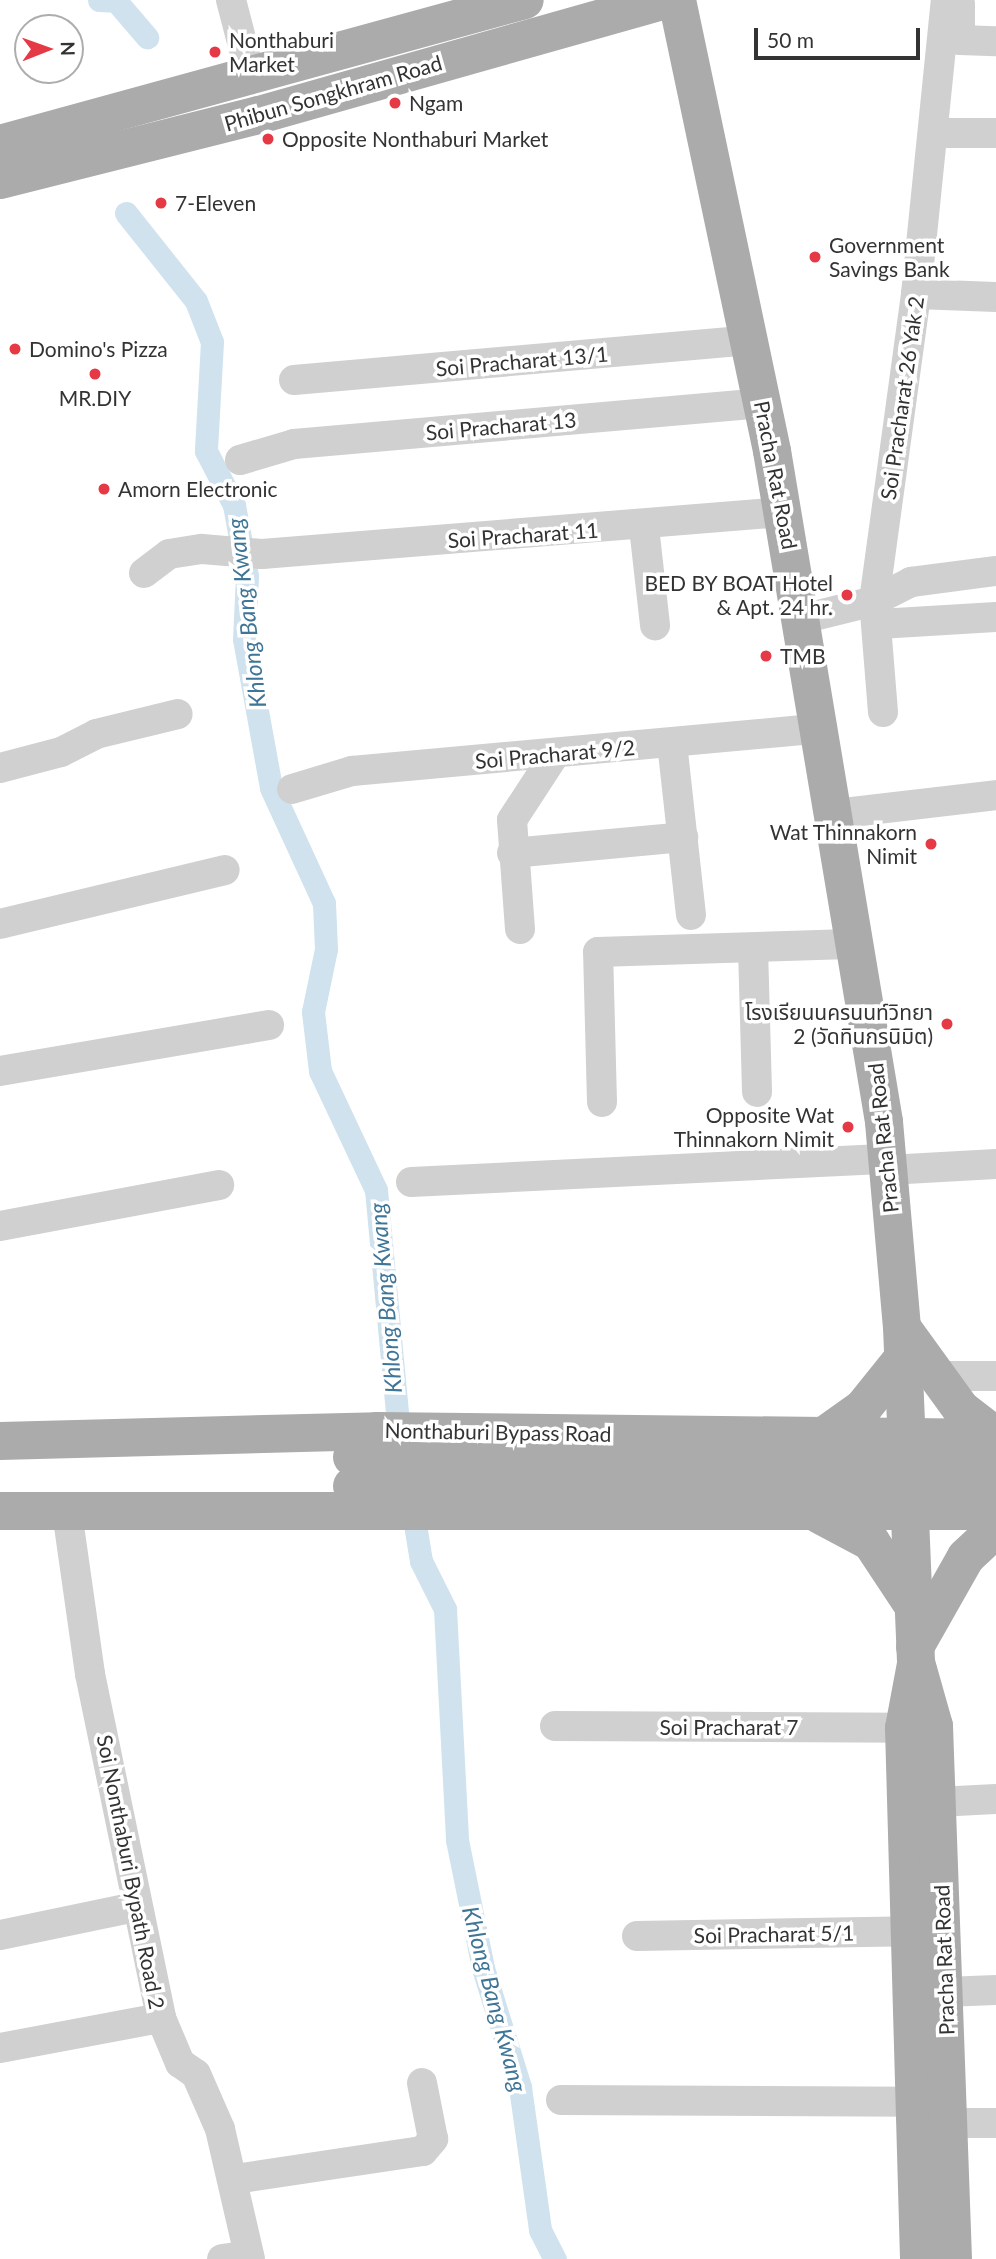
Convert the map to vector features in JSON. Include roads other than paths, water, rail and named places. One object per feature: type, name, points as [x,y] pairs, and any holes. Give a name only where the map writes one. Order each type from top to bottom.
[{"type":"main road","name":"Phibun Songkhram Road","points":[[0,144],[525,0]]},
{"type":"main road","name":"Phibun Songkhram Road","points":[[0,180],[259,115],[665,0]]},
{"type":"main road","name":"Pracha Rat Road","points":[[677,0],[763,403],[803,619],[858,944],[913,1354],[907,1435],[912,1605],[916,1656],[931,1702],[951,2123],[953,2259]]},
{"type":"main road","points":[[825,1435],[863,1408],[913,1354],[996,1437]]},
{"type":"main road","name":"Nonthaburi Bypass Road","points":[[0,1511],[67,1512],[364,1471],[424,1431],[996,1437]]},
{"type":"main road","points":[[773,1436],[802,1451],[811,1476],[798,1512],[872,1542],[912,1605]]},
{"type":"main road","name":"Nonthaburi Bypass Road","points":[[0,1441],[364,1471],[435,1508],[996,1511]]},
{"type":"main road","name":"Nonthaburi Bypass Road","points":[[0,1453],[364,1471],[996,1487]]},
{"type":"main road","name":"Nonthaburi Bypass Road","points":[[0,1488],[364,1471],[996,1459]]},
{"type":"main road","points":[[916,1656],[966,1557],[996,1529]]},
{"type":"main road","name":"Pracha Rat Road","points":[[916,1656],[904,1728],[919,2259]]},
{"type":"street","points":[[231,0],[251,77]]},
{"type":"street","points":[[953,3],[960,40],[996,41]]},
{"type":"street","name":"Soi Pracharat 26 Yak 2","points":[[883,712],[876,612],[934,133],[953,3]]},
{"type":"street","points":[[934,133],[996,133]]},
{"type":"street","points":[[916,294],[996,297]]},
{"type":"street","name":"Soi Pracharat 13/1","points":[[294,380],[750,340]]},
{"type":"street","name":"Soi Pracharat 13","points":[[240,460],[294,444],[763,403]]},
{"type":"street","name":"Soi Pracharat 11","points":[[144,573],[169,554],[232,551],[262,554],[644,527],[783,512]]},
{"type":"street","points":[[644,527],[655,625]]},
{"type":"street","points":[[876,612],[911,582],[996,571]]},
{"type":"street","points":[[803,619],[876,612],[996,617]]},
{"type":"street","points":[[0,768],[61,752],[96,734],[178,714]]},
{"type":"street","name":"Soi Pracharat 9/2","points":[[292,789],[352,771],[821,728]]},
{"type":"street","points":[[672,743],[691,915]]},
{"type":"street","points":[[520,929],[512,853],[512,820],[555,754]]},
{"type":"street","points":[[835,814],[996,794]]},
{"type":"street","points":[[512,853],[682,837]]},
{"type":"street","points":[[0,924],[225,870]]},
{"type":"street","points":[[602,1102],[598,953],[858,944]]},
{"type":"street","points":[[753,948],[757,1092]]},
{"type":"street","points":[[0,1071],[269,1025]]},
{"type":"street","points":[[411,1182],[887,1165],[996,1164]]},
{"type":"street","points":[[0,1226],[219,1185]]},
{"type":"street","points":[[913,1354],[996,1376]]},
{"type":"street","name":"Soi Nonthaburi Bypath Road 2","points":[[67,1512],[135,1907],[161,2018],[180,2063],[206,2093],[235,2179],[241,2258]]},
{"type":"street","name":"Soi Pracharat 7","points":[[555,1726],[904,1728]]},
{"type":"street","points":[[937,1801],[996,1799]]},
{"type":"street","points":[[0,1935],[135,1907]]},
{"type":"street","name":"Soi Pracharat 5/1","points":[[637,1936],[910,1931]]},
{"type":"street","points":[[945,1992],[996,1990]]},
{"type":"street","points":[[0,2048],[161,2018]]},
{"type":"street","points":[[235,2179],[423,2151],[433,2139],[422,2083]]},
{"type":"street","points":[[562,2100],[915,2102]]},
{"type":"street","points":[[951,2123],[996,2123]]},
{"type":"waterway","name":"Khlong Bang Kwang","points":[[99,0],[116,1],[147,37]]},
{"type":"waterway","name":"Khlong Bang Kwang","points":[[126,213],[196,301],[212,342],[206,451],[234,505],[247,576],[244,639],[271,788],[324,903],[326,949],[313,1012],[320,1071],[376,1190],[400,1442]]},
{"type":"waterway","name":"Khlong Bang Kwang","points":[[411,1500],[421,1561],[445,1609],[457,1840],[483,1968],[520,2087],[540,2230],[555,2259]]},
{"type":"place","name":"Nonthaburi Market","points":[[215,52]]},
{"type":"place","name":"Ngam","points":[[395,103]]},
{"type":"place","name":"Opposite Nonthaburi Market","points":[[268,139]]},
{"type":"place","name":"7-Eleven","points":[[161,203]]},
{"type":"place","name":"Government Savings Bank","points":[[815,257]]},
{"type":"place","name":"Domino's Pizza","points":[[15,349]]},
{"type":"place","name":"MR.DIY","points":[[95,374]]},
{"type":"place","name":"Amorn Electronic","points":[[104,489]]},
{"type":"place","name":"BED BY BOAT Hotel & Apt. 24 hr.","points":[[847,595]]},
{"type":"place","name":"TMB","points":[[766,656]]},
{"type":"place","name":"Wat Thinnakorn Nimit","points":[[931,844]]},
{"type":"place","name":"โรงเรียนนครนนท์วิทยา 2 (วัดทินกรนิมิต)","points":[[947,1024]]},
{"type":"place","name":"Opposite Wat Thinnakorn Nimit","points":[[848,1127]]}]
